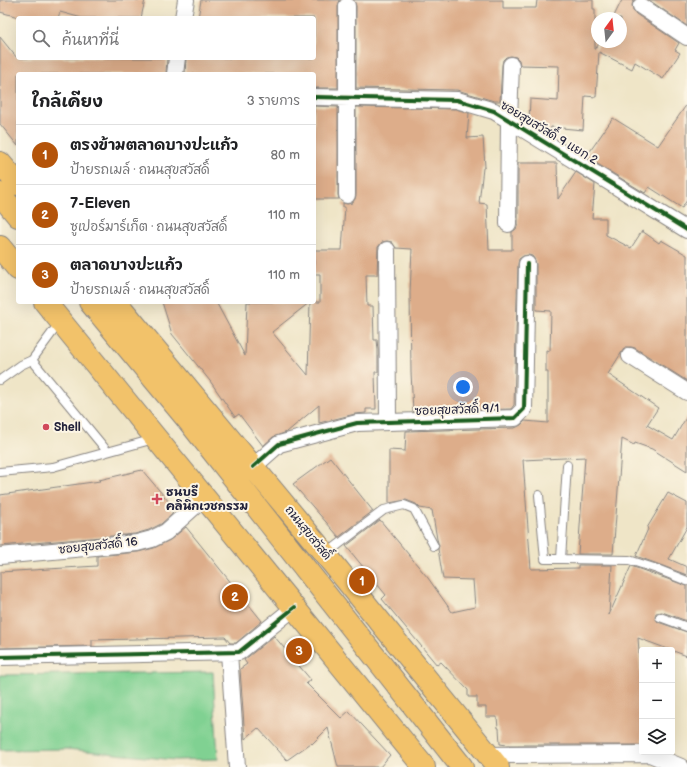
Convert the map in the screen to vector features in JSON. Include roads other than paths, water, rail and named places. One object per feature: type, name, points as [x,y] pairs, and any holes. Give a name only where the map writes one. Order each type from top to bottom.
[{"type":"main road","points":[[0,163],[16,182]]},
{"type":"main road","points":[[0,194],[16,214]]},
{"type":"main road","points":[[0,247],[16,267]]},
{"type":"main road","points":[[47,304],[424,767]]},
{"type":"main road","points":[[92,304],[188,420],[462,767]]},
{"type":"main road","name":"ถนนสุขสวัสดิ์","points":[[118,304],[326,555],[493,761]]},
{"type":"street","points":[[183,16],[186,0]]},
{"type":"street","points":[[347,6],[347,195]]},
{"type":"street","points":[[641,6],[686,35]]},
{"type":"street","points":[[175,72],[177,60]]},
{"type":"street","points":[[508,224],[511,65]]},
{"type":"street","name":"ซอยสุขสวัสดิ์ 9 แยก 2","points":[[316,97],[457,100],[494,111],[687,230]]},
{"type":"street","points":[[386,250],[388,422]]},
{"type":"street","name":"ซอยสุขสวัสดิ์ 9/1","points":[[253,467],[279,444],[357,422],[515,418],[524,409],[527,264]]},
{"type":"street","points":[[630,356],[687,392]]},
{"type":"street","name":"ซอยสุขสวัสดิ์ 16","points":[[0,556],[137,543],[152,539],[166,532],[205,497]]},
{"type":"street","points":[[0,657],[239,652],[295,608]]},
{"type":"street","points":[[229,653],[237,767]]},
{"type":"street","points":[[493,761],[650,754],[682,767]]},
{"type":"lane","points":[[0,380],[21,365],[32,360],[60,321]]},
{"type":"lane","points":[[32,360],[107,451]]},
{"type":"lane","points":[[0,472],[53,467],[155,438]]},
{"type":"lane","points":[[561,559],[567,465]]},
{"type":"lane","points":[[539,495],[545,559],[629,560],[687,581]]},
{"type":"lane","points":[[326,555],[384,510],[404,505],[414,509],[434,546]]},
{"type":"lane","points":[[660,617],[687,627]]},
{"type":"place","name":"Shell","points":[[46,427]]},
{"type":"place","name":"ธนบุรี คลินิกเวชกรรม","points":[[157,499]]},
{"type":"place","name":"ตรงข้ามตลาดบางปะแก้ว","points":[[362,581]]},
{"type":"place","name":"7-Eleven","points":[[235,597]]},
{"type":"place","name":"ตลาดบางปะแก้ว","points":[[299,651]]}]
